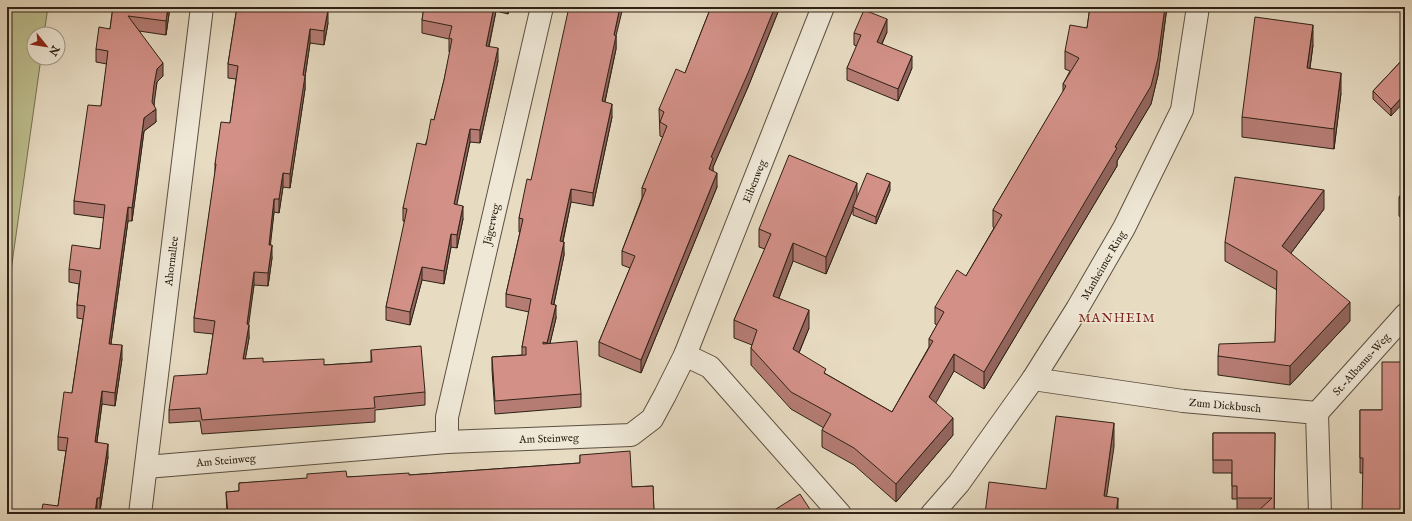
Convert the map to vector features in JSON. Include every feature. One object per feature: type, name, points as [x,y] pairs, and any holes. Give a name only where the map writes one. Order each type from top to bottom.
[{"type":"street","name":"Ahornallee","points":[[140,514],[202,7]]},
{"type":"street","name":"Jägerweg","points":[[447,442],[447,417],[542,7]]},
{"type":"street","name":"Eibenweg","points":[[685,355],[823,7]]},
{"type":"street","name":"Manheimer Ring","points":[[932,514],[959,483],[1033,379],[1077,309],[1124,228],[1182,110],[1198,7]]},
{"type":"street","name":"St.-Albanus-Weg","points":[[1317,413],[1405,315]]},
{"type":"street","name":"Am Steinweg","points":[[146,467],[447,442],[631,435],[652,419],[685,355]]},
{"type":"street","points":[[685,355],[710,367],[840,514]]},
{"type":"street","name":"Zum Dickbusch","points":[[1033,379],[1183,401],[1317,413]]},
{"type":"street","points":[[1317,413],[1320,514]]},
{"type":"green space","points":[[7,7],[48,7],[45,26],[26,26],[26,66],[40,66],[7,299]]},
{"type":"building","points":[[113,7],[168,7],[166,21],[128,16],[163,63],[157,69],[154,85],[152,102],[156,109],[144,118],[132,208],[128,207],[109,344],[122,345],[115,393],[102,391],[95,442],[108,444],[100,498],[97,498],[95,514],[41,514],[43,504],[58,506],[68,438],[58,437],[64,392],[72,393],[85,306],[77,305],[81,271],[69,269],[72,245],[100,249],[105,205],[74,201],[88,105],[101,106],[108,51],[96,49],[99,27],[110,29]]},
{"type":"building","points":[[237,7],[302,7],[328,10],[324,31],[310,29],[303,75],[305,76],[290,174],[283,173],[279,199],[274,199],[269,245],[272,245],[268,273],[254,272],[247,324],[249,325],[243,359],[263,358],[263,362],[324,359],[324,365],[372,362],[371,350],[421,346],[425,392],[374,397],[375,408],[202,420],[200,408],[169,410],[174,376],[207,374],[215,321],[194,318],[221,122],[230,123],[238,66],[228,64]]},
{"type":"building","points":[[424,7],[494,7],[486,46],[498,48],[480,130],[470,129],[454,204],[463,206],[457,235],[451,234],[444,271],[422,267],[410,312],[386,307],[407,209],[403,208],[417,143],[426,145],[431,119],[434,120],[444,80],[452,39],[449,38],[452,26],[422,20]]},
{"type":"building","points":[[569,7],[620,7],[614,35],[616,36],[602,101],[612,104],[593,193],[571,189],[560,241],[564,242],[551,304],[556,305],[547,343],[543,342],[543,344],[577,341],[581,394],[495,401],[492,357],[526,355],[526,347],[522,347],[531,299],[506,294],[523,219],[519,218],[527,179],[531,180]]},
{"type":"building","points":[[711,7],[775,7],[711,157],[713,158],[709,169],[717,173],[641,360],[599,342],[635,256],[622,251],[646,189],[642,188],[667,126],[660,122],[664,112],[659,109],[676,69],[685,73]]},
{"type":"building","points":[[1090,7],[1165,7],[1158,58],[1151,86],[1115,147],[1117,148],[984,372],[954,354],[929,397],[953,418],[896,484],[854,448],[822,430],[831,414],[791,392],[751,348],[757,330],[734,320],[771,234],[759,229],[789,155],[857,183],[826,257],[793,243],[773,296],[809,310],[793,349],[826,369],[824,373],[892,412],[933,341],[929,339],[944,312],[935,307],[957,270],[966,276],[1002,215],[993,210],[1066,86],[1063,84],[1079,58],[1065,51],[1070,25],[1087,28]]},
{"type":"building","points":[[864,10],[887,19],[877,42],[912,56],[898,89],[847,68],[861,35],[854,33]]},
{"type":"building","points":[[1255,17],[1313,25],[1307,68],[1341,73],[1334,129],[1242,117]]},
{"type":"building","points":[[1405,57],[1405,94],[1391,109],[1373,91]]},
{"type":"building","points":[[867,173],[890,182],[876,217],[853,207]]},
{"type":"building","points":[[1235,177],[1324,190],[1282,246],[1350,302],[1290,366],[1218,356],[1219,344],[1275,342],[1277,271],[1225,242]]},
{"type":"building","points":[[1405,190],[1405,203],[1399,197]]},
{"type":"building","points":[[1382,362],[1405,362],[1405,514],[1362,514],[1363,458],[1360,458],[1360,410],[1382,410]]},
{"type":"building","points":[[1056,416],[1114,423],[1104,496],[1118,498],[1116,514],[985,514],[989,482],[1046,489]]},
{"type":"building","points":[[1213,433],[1275,433],[1274,514],[1255,514],[1272,498],[1237,498],[1237,486],[1232,486],[1232,460],[1213,460]]},
{"type":"building","points":[[630,451],[632,487],[653,486],[654,512],[617,514],[228,514],[226,492],[239,491],[239,483],[307,478],[307,474],[346,471],[347,477],[409,473],[409,475],[580,463],[580,455]]},
{"type":"building","points":[[800,494],[813,514],[768,514]]},
{"type":"district","name":"MANHEIM","points":[[1117,317]]}]
